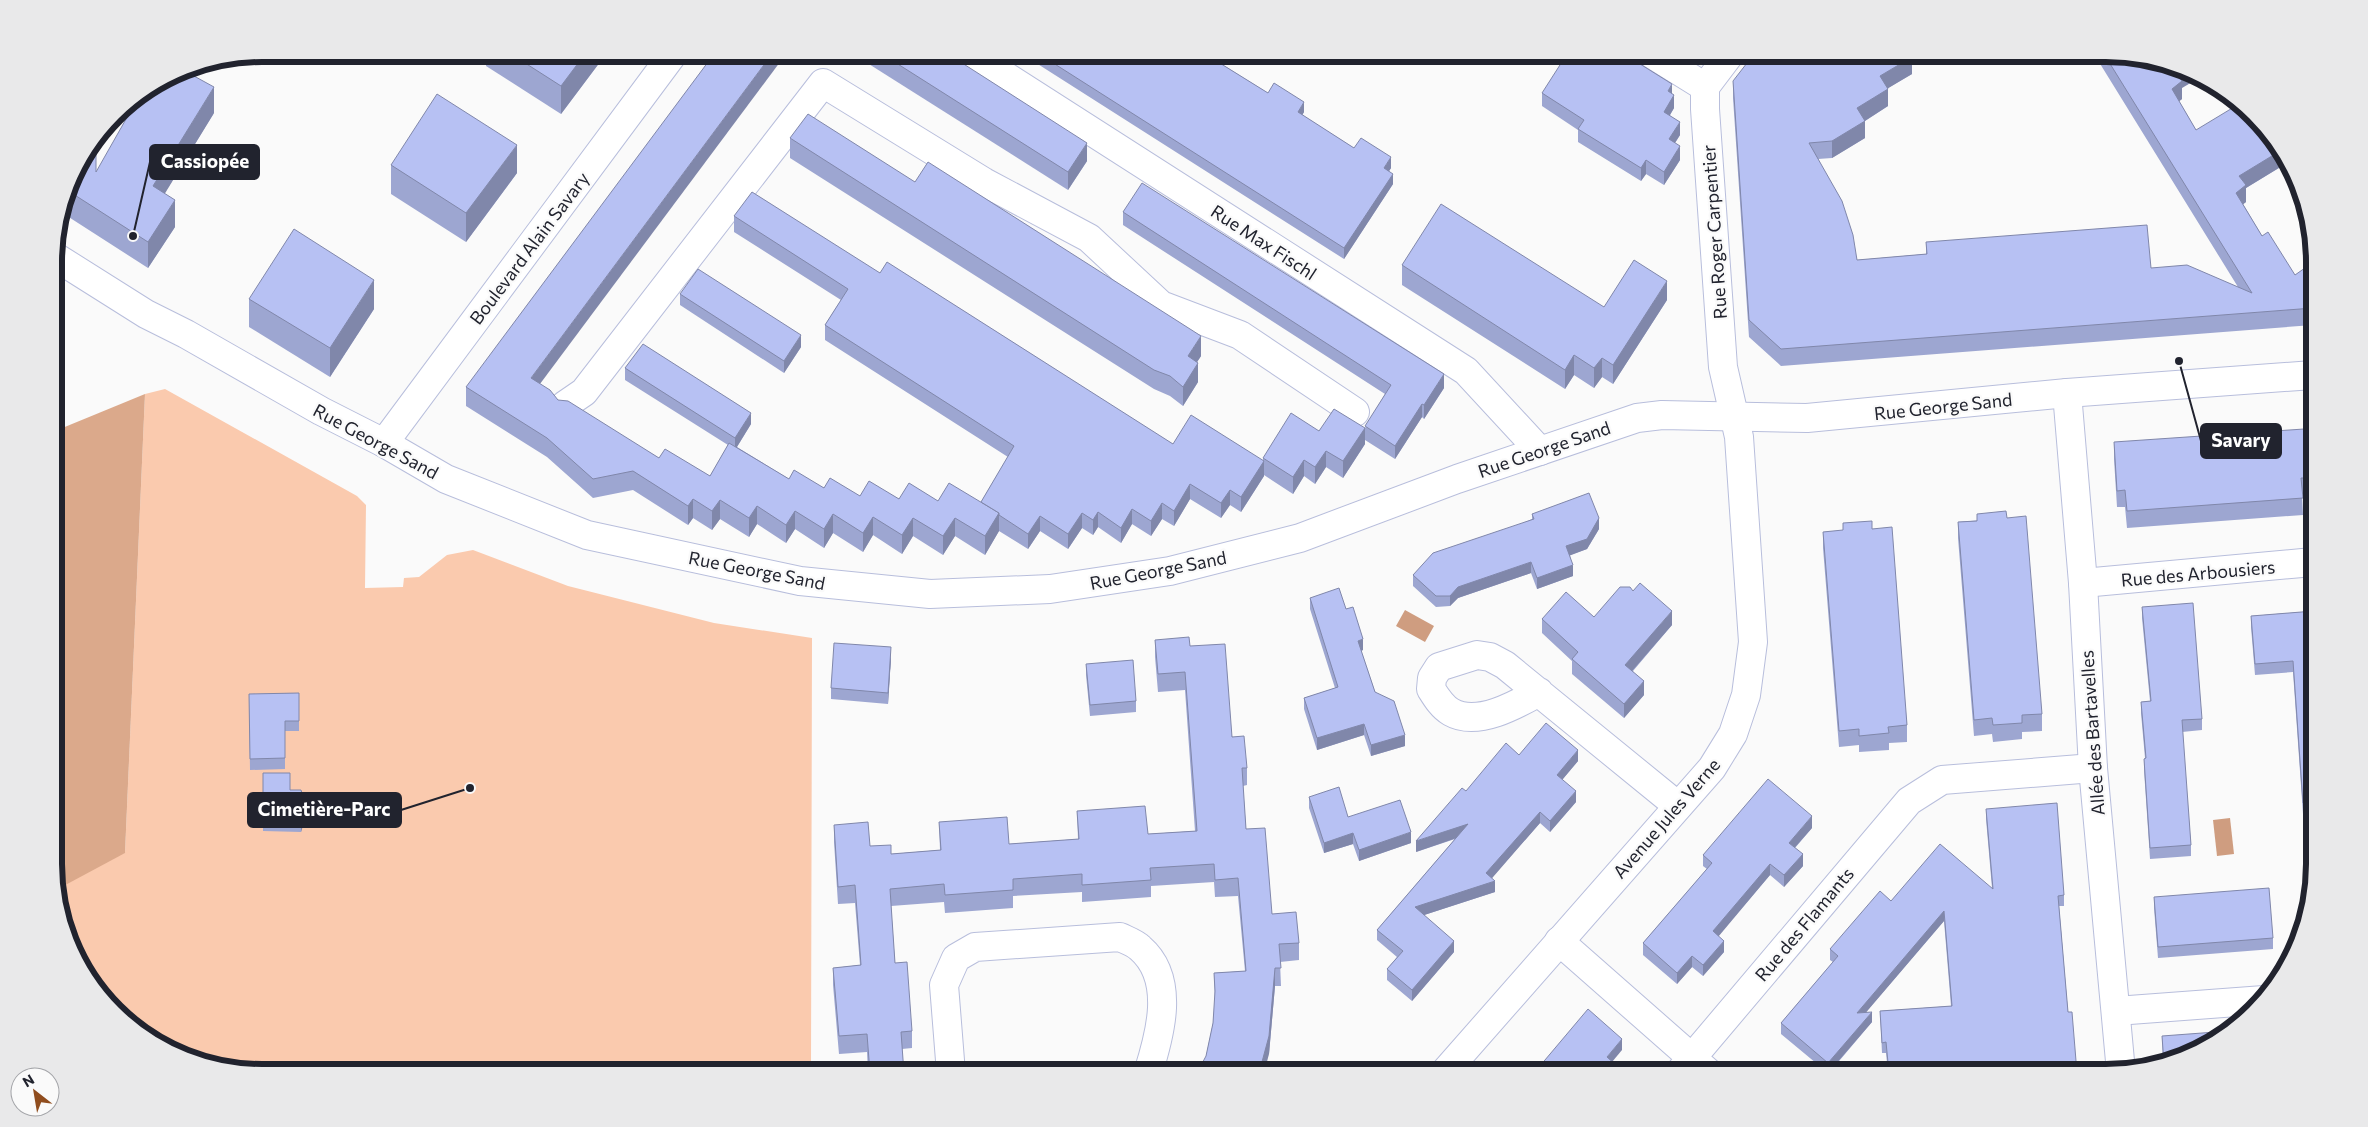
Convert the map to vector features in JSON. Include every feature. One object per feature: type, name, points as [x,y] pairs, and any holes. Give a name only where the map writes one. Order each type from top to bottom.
[{"type":"street","name":"Boulevard Alain Savary","points":[[384,443],[666,62]]},
{"type":"street","name":"Rue Max Fischl","points":[[983,62],[1466,371],[1540,450]]},
{"type":"street","points":[[1665,62],[1705,87],[1724,62]]},
{"type":"street","points":[[565,406],[584,392],[823,83],[984,182],[1089,238],[1161,305],[1240,335],[1355,412]]},
{"type":"street","name":"Rue Roger Carpentier","points":[[1705,87],[1723,367],[1734,417]]},
{"type":"street","name":"Rue George Sand","points":[[62,261],[146,314],[186,334],[321,412],[384,443],[446,479],[587,535],[800,581],[930,594],[1050,589],[1170,571],[1300,538],[1540,450],[1636,418],[1662,415],[1807,418],[2067,393],[2306,375]]},
{"type":"street","name":"Allée des Bartavelles","points":[[2067,393],[2083,583],[2093,768],[2120,1064]]},
{"type":"street","name":"Avenue Jules Verne","points":[[1452,1064],[1712,768],[1733,734],[1746,695],[1754,642],[1739,445],[1734,417]]},
{"type":"street","name":"Rue des Arbousiers","points":[[2083,583],[2306,563]]},
{"type":"street","points":[[1539,692],[1678,806]]},
{"type":"street","name":"Rue des Flamants","points":[[1696,1064],[1909,801],[1942,780],[2093,768]]},
{"type":"street","points":[[950,1064],[944,984],[956,958],[975,947],[1120,937],[1140,948],[1155,968],[1163,1000],[1160,1036],[1151,1064]]},
{"type":"street","name":"Rue des Flamants","points":[[1558,941],[1689,1064]]},
{"type":"street","points":[[2116,1011],[2252,1001]]},
{"type":"shaded area","points":[[165,389],[357,496],[366,505],[365,588],[403,587],[404,578],[419,577],[447,555],[473,550],[568,586],[714,623],[812,638],[811,1064],[237,1063],[211,1058],[174,1044],[152,1031],[121,1006],[89,964],[73,929],[66,903],[62,859],[125,853],[145,394]]},
{"type":"shaded area","points":[[145,394],[125,853],[64,886],[62,864],[62,428]]},
{"type":"shaded area","points":[[1405,610],[1434,626],[1425,642],[1396,626]]},
{"type":"shaded area","points":[[2230,818],[2234,854],[2217,856],[2213,820]]},
{"type":"building","points":[[524,62],[579,62],[561,86]]},
{"type":"building","points":[[708,62],[766,62],[531,378],[550,390],[558,400],[568,401],[659,458],[665,449],[710,476],[729,443],[789,479],[794,470],[824,488],[830,478],[860,496],[869,481],[899,499],[909,483],[938,501],[949,483],[999,513],[985,536],[955,518],[943,536],[913,518],[902,535],[873,517],[863,533],[833,514],[824,529],[795,511],[786,525],[757,506],[749,518],[720,500],[712,511],[693,499],[688,506],[633,471],[593,479],[547,438],[466,387]]},
{"type":"building","points":[[895,62],[960,62],[1087,143],[1068,172]]},
{"type":"building","points":[[1052,62],[1218,62],[1268,93],[1274,83],[1304,102],[1298,112],[1354,148],[1361,138],[1391,157],[1384,168],[1393,174],[1344,248]]},
{"type":"building","points":[[1562,62],[1637,62],[1672,84],[1668,91],[1674,95],[1664,112],[1680,122],[1669,139],[1680,146],[1664,172],[1646,160],[1641,168],[1578,129],[1584,120],[1542,93]]},
{"type":"building","points":[[1748,62],[1904,62],[1880,76],[1888,89],[1857,108],[1865,121],[1832,141],[1809,143],[1842,201],[1853,235],[1857,260],[1927,254],[1926,242],[2147,225],[2151,268],[2187,265],[2252,293],[2109,62],[2144,66],[2170,73],[2178,76],[2182,81],[2172,89],[2196,130],[2232,108],[2256,131],[2274,155],[2239,176],[2246,185],[2236,193],[2262,236],[2268,232],[2295,275],[2306,267],[2306,309],[1781,349],[1749,320],[1733,81]]},
{"type":"building","points":[[193,75],[214,87],[153,186],[175,200],[148,242],[74,195],[83,174],[96,152],[96,172],[129,114],[152,96],[174,83]]},
{"type":"building","points":[[437,94],[517,145],[466,213],[391,165]]},
{"type":"building","points":[[808,114],[915,182],[928,162],[1201,336],[1188,356],[1198,363],[1183,387],[1170,376],[1154,370],[790,138]]},
{"type":"building","points":[[1142,183],[1444,374],[1395,446],[1365,426],[1391,385],[1123,212]]},
{"type":"building","points":[[752,192],[880,273],[887,262],[1173,444],[1191,415],[1264,461],[1241,497],[1230,490],[1221,503],[1190,484],[1174,511],[1162,503],[1151,521],[1132,509],[1121,528],[1098,512],[1093,520],[1082,513],[1068,534],[1040,516],[1028,534],[981,502],[1014,446],[825,325],[848,289],[734,216]]},
{"type":"building","points":[[1441,204],[1604,307],[1634,260],[1667,281],[1613,365],[1602,358],[1594,368],[1574,355],[1565,370],[1402,265]]},
{"type":"building","points":[[294,229],[374,280],[330,348],[249,299]]},
{"type":"building","points":[[698,269],[801,335],[784,361],[680,294]]},
{"type":"building","points":[[643,344],[751,413],[735,438],[625,368]]},
{"type":"building","points":[[1334,409],[1365,428],[1343,461],[1326,451],[1315,467],[1304,460],[1293,477],[1263,458],[1291,413],[1319,431]]},
{"type":"building","points":[[2304,429],[2306,478],[2301,478],[2303,498],[2127,511],[2125,490],[2117,491],[2114,442]]},
{"type":"building","points":[[1589,493],[1599,518],[1587,539],[1566,546],[1573,565],[1537,578],[1531,562],[1458,587],[1450,596],[1436,596],[1413,575],[1433,553],[1534,519],[1532,514]]},
{"type":"building","points":[[2006,511],[2007,518],[2026,516],[2042,714],[2022,715],[2022,723],[1993,725],[1992,718],[1974,720],[1958,522],[1977,521],[1977,514]]},
{"type":"building","points":[[1872,521],[1872,529],[1892,527],[1907,725],[1888,727],[1889,733],[1859,736],[1859,729],[1839,731],[1823,532],[1843,530],[1843,523]]},
{"type":"building","points":[[1640,583],[1672,611],[1625,665],[1644,681],[1624,704],[1572,659],[1578,652],[1542,619],[1566,592],[1594,617],[1620,587],[1630,587],[1633,591]]},
{"type":"building","points":[[1339,588],[1346,609],[1353,607],[1363,639],[1358,641],[1375,692],[1394,701],[1405,735],[1371,745],[1364,724],[1317,738],[1304,698],[1338,687],[1310,598]]},
{"type":"building","points":[[2193,603],[2202,719],[2182,720],[2191,845],[2150,848],[2144,759],[2146,758],[2141,702],[2151,701],[2142,607]]},
{"type":"building","points":[[2306,612],[2306,803],[2303,803],[2293,661],[2255,664],[2251,616]]},
{"type":"building","points":[[1189,637],[1190,646],[1225,644],[1232,737],[1244,736],[1247,768],[1242,768],[1246,829],[1265,828],[1272,914],[1296,912],[1299,943],[1279,944],[1281,968],[1275,968],[1269,1036],[1261,1064],[1202,1064],[1206,1056],[1213,1023],[1214,973],[1246,971],[1238,878],[1215,880],[1214,864],[1150,868],[1151,880],[1082,885],[1082,874],[1013,879],[1013,890],[945,895],[944,884],[890,889],[895,963],[907,962],[912,1031],[901,1032],[903,1064],[869,1064],[867,1034],[839,1036],[833,968],[861,965],[855,885],[838,887],[834,825],[868,822],[870,846],[891,845],[891,854],[941,850],[939,822],[1007,817],[1009,844],[1079,839],[1077,811],[1145,806],[1148,834],[1197,831],[1185,672],[1158,674],[1155,640]]},
{"type":"building","points":[[834,643],[891,647],[888,693],[831,688]]},
{"type":"building","points":[[1133,660],[1136,701],[1090,705],[1086,664]]},
{"type":"building","points":[[299,693],[299,721],[285,721],[285,758],[250,759],[249,694]]},
{"type":"building","points":[[1546,723],[1578,750],[1557,775],[1576,791],[1550,821],[1540,812],[1486,873],[1495,881],[1415,907],[1454,941],[1412,990],[1387,969],[1403,951],[1377,930],[1468,824],[1416,841],[1462,788],[1466,791],[1506,743],[1519,755]]},
{"type":"building","points":[[263,773],[290,773],[290,790],[301,790],[306,806],[301,822],[263,821]]},
{"type":"building","points":[[1768,779],[1812,816],[1789,843],[1803,854],[1784,875],[1770,864],[1713,931],[1724,941],[1703,965],[1692,956],[1677,973],[1643,943],[1712,863],[1703,855]]},
{"type":"building","points":[[1339,787],[1348,817],[1400,800],[1411,832],[1359,850],[1353,833],[1324,843],[1309,797]]},
{"type":"building","points":[[2057,803],[2064,895],[2058,896],[2068,1012],[2072,1012],[2076,1064],[1888,1064],[1886,1042],[1882,1043],[1880,1011],[1952,1006],[1944,911],[1857,1013],[1872,1012],[1828,1063],[1781,1023],[1838,956],[1830,949],[1880,891],[1891,901],[1940,844],[1993,889],[1986,809]]},
{"type":"building","points":[[2269,888],[2273,938],[2158,947],[2154,897]]},
{"type":"building","points":[[1588,1009],[1622,1039],[1607,1057],[1615,1064],[1542,1064]]},
{"type":"building","points":[[2214,1032],[2194,1044],[2163,1056],[2162,1036]]},
{"type":"place","name":"Cassiopée","points":[[133,236]]},
{"type":"place","name":"Savary","points":[[2179,361]]},
{"type":"place","name":"Cimetière-Parc","points":[[470,788]]}]
